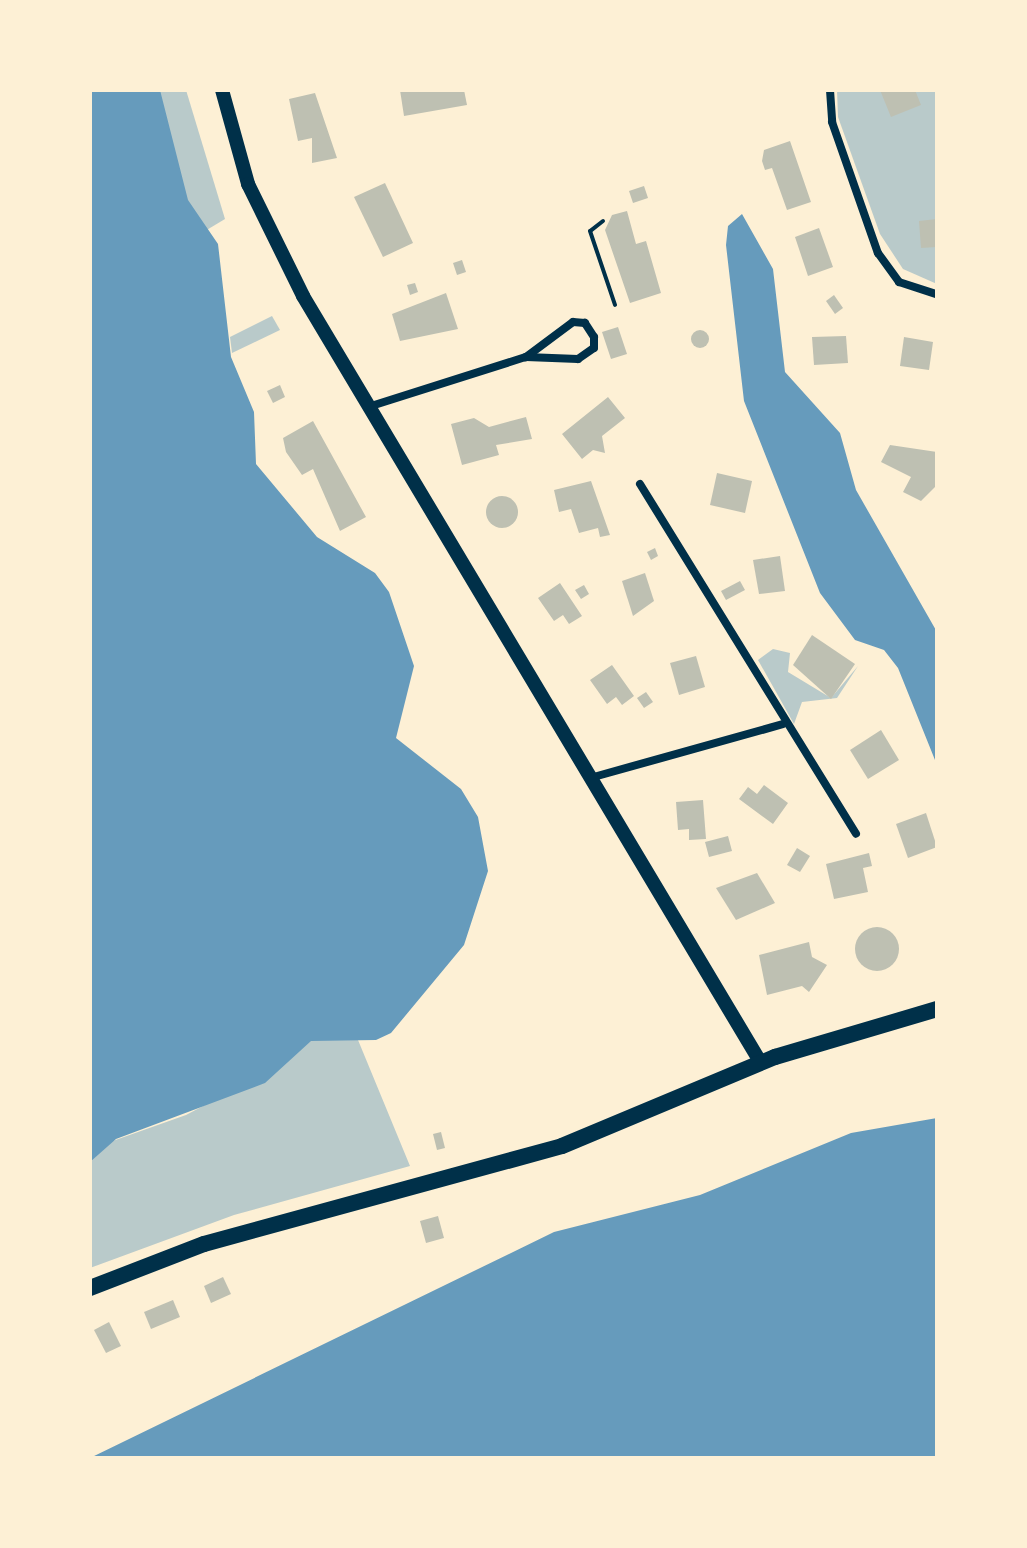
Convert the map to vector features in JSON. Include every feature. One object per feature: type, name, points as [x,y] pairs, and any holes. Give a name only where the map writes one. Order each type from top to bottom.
[{"type":"main road","points":[[90,1288],[204,1244],[562,1146],[761,1063],[937,1009]]},
{"type":"street","points":[[222,90],[268,230],[368,408],[761,1063]]},
{"type":"street","points":[[830,90],[832,122],[878,253],[899,282],[937,294]]},
{"type":"street","points":[[368,408],[526,357],[573,322],[585,323],[594,337],[594,348],[578,359],[526,357]]},
{"type":"street","points":[[640,484],[783,724],[856,834]]},
{"type":"street","points":[[590,778],[783,724]]},
{"type":"path","points":[[603,221],[590,231],[615,305]]},
{"type":"shaded area","points":[[140,90],[186,90],[225,219],[195,237]]},
{"type":"shaded area","points":[[837,90],[937,90],[937,284],[903,269],[880,234],[838,117]]},
{"type":"shaded area","points":[[272,316],[280,330],[232,353],[230,337]]},
{"type":"shaded area","points":[[773,649],[790,653],[788,672],[831,698],[858,666],[837,698],[802,702],[794,724],[758,660]]},
{"type":"shaded area","points":[[351,1023],[410,1166],[234,1215],[90,1268],[90,1161],[107,1143],[186,1115],[243,1085],[279,1052]]},
{"type":"water","points":[[90,90],[160,90],[188,200],[218,244],[231,357],[254,412],[256,464],[317,537],[375,573],[389,592],[414,666],[396,738],[461,789],[478,817],[488,871],[464,945],[391,1033],[376,1040],[311,1041],[265,1083],[116,1139],[90,1162]]},
{"type":"water","points":[[742,214],[773,269],[785,372],[840,433],[856,490],[937,632],[937,765],[898,668],[884,650],[855,640],[820,593],[744,401],[726,245],[728,226]]},
{"type":"water","points":[[937,1118],[937,1458],[90,1458],[554,1232],[700,1195],[851,1133]]},
{"type":"building","points":[[400,90],[464,90],[467,105],[404,116]]},
{"type":"building","points":[[880,90],[915,90],[921,105],[891,117]]},
{"type":"building","points":[[315,93],[337,158],[312,163],[312,138],[298,141],[289,99]]},
{"type":"building","points":[[790,141],[811,202],[787,210],[772,168],[765,170],[762,161],[764,150]]},
{"type":"building","points":[[385,183],[413,243],[383,257],[354,197]]},
{"type":"building","points":[[644,186],[648,198],[633,203],[629,191]]},
{"type":"building","points":[[627,211],[636,244],[646,241],[661,293],[630,303],[605,230],[612,215]]},
{"type":"building","points":[[937,219],[937,247],[921,248],[919,221]]},
{"type":"building","points":[[819,228],[833,267],[808,276],[795,237]]},
{"type":"building","points":[[462,260],[466,272],[457,275],[453,263]]},
{"type":"building","points":[[415,283],[418,292],[410,295],[407,285]]},
{"type":"building","points":[[446,293],[458,329],[400,341],[392,314]]},
{"type":"building","points":[[834,295],[843,308],[835,314],[826,301]]},
{"type":"building","points":[[618,327],[627,354],[611,359],[602,332]]},
{"type":"building","points":[[700,330],[709,339],[700,348],[691,339]]},
{"type":"building","points":[[846,336],[848,363],[814,365],[812,337]]},
{"type":"building","points":[[904,337],[933,342],[929,370],[900,366]]},
{"type":"building","points":[[280,385],[285,397],[273,403],[267,391]]},
{"type":"building","points":[[608,397],[625,418],[602,436],[605,453],[593,450],[582,459],[562,434]]},
{"type":"building","points":[[526,417],[532,439],[496,445],[499,455],[462,465],[451,424],[474,418],[489,427]]},
{"type":"building","points":[[313,421],[366,517],[340,531],[313,469],[302,475],[286,452],[283,438]]},
{"type":"building","points":[[890,445],[937,452],[937,485],[921,501],[903,492],[911,477],[881,462]]},
{"type":"building","points":[[717,473],[752,481],[745,513],[710,505]]},
{"type":"building","points":[[591,481],[610,535],[600,537],[598,528],[579,533],[571,509],[559,512],[554,490]]},
{"type":"building","points":[[502,496],[513,501],[518,512],[513,523],[502,528],[491,523],[486,512],[491,501]]},
{"type":"building","points":[[655,548],[658,556],[651,560],[647,552]]},
{"type":"building","points":[[780,556],[785,591],[759,594],[753,560]]},
{"type":"building","points":[[645,573],[654,601],[633,616],[622,581]]},
{"type":"building","points":[[740,581],[745,590],[726,600],[721,591]]},
{"type":"building","points":[[560,583],[582,616],[569,624],[563,615],[554,621],[538,598]]},
{"type":"building","points":[[584,585],[589,594],[581,599],[575,590]]},
{"type":"building","points":[[812,635],[855,664],[831,699],[793,665]]},
{"type":"building","points":[[696,656],[705,687],[679,695],[670,663]]},
{"type":"building","points":[[612,665],[634,696],[622,705],[616,697],[607,704],[590,680]]},
{"type":"building","points":[[646,692],[653,702],[644,708],[637,698]]},
{"type":"building","points":[[881,730],[899,760],[868,779],[850,750]]},
{"type":"building","points":[[764,785],[788,803],[773,824],[739,799],[748,787],[757,794]]},
{"type":"building","points":[[703,800],[706,839],[689,840],[689,829],[678,830],[676,802]]},
{"type":"building","points":[[926,813],[937,847],[908,858],[896,824]]},
{"type":"building","points":[[728,836],[732,851],[709,857],[705,842]]},
{"type":"building","points":[[797,848],[810,856],[800,872],[787,865]]},
{"type":"building","points":[[869,853],[872,866],[863,868],[868,892],[834,899],[826,864]]},
{"type":"building","points":[[757,873],[775,903],[736,920],[716,888]]},
{"type":"building","points":[[877,927],[893,933],[899,949],[893,965],[877,971],[861,965],[855,949],[861,933]]},
{"type":"building","points":[[809,942],[812,957],[827,965],[809,992],[802,986],[767,995],[759,955]]},
{"type":"building","points":[[441,1132],[445,1148],[437,1150],[433,1134]]},
{"type":"building","points":[[438,1216],[444,1238],[426,1243],[420,1221]]},
{"type":"building","points":[[223,1277],[231,1294],[211,1303],[204,1286]]},
{"type":"building","points":[[173,1300],[180,1317],[151,1329],[144,1312]]},
{"type":"building","points":[[109,1322],[121,1346],[106,1353],[94,1330]]}]
